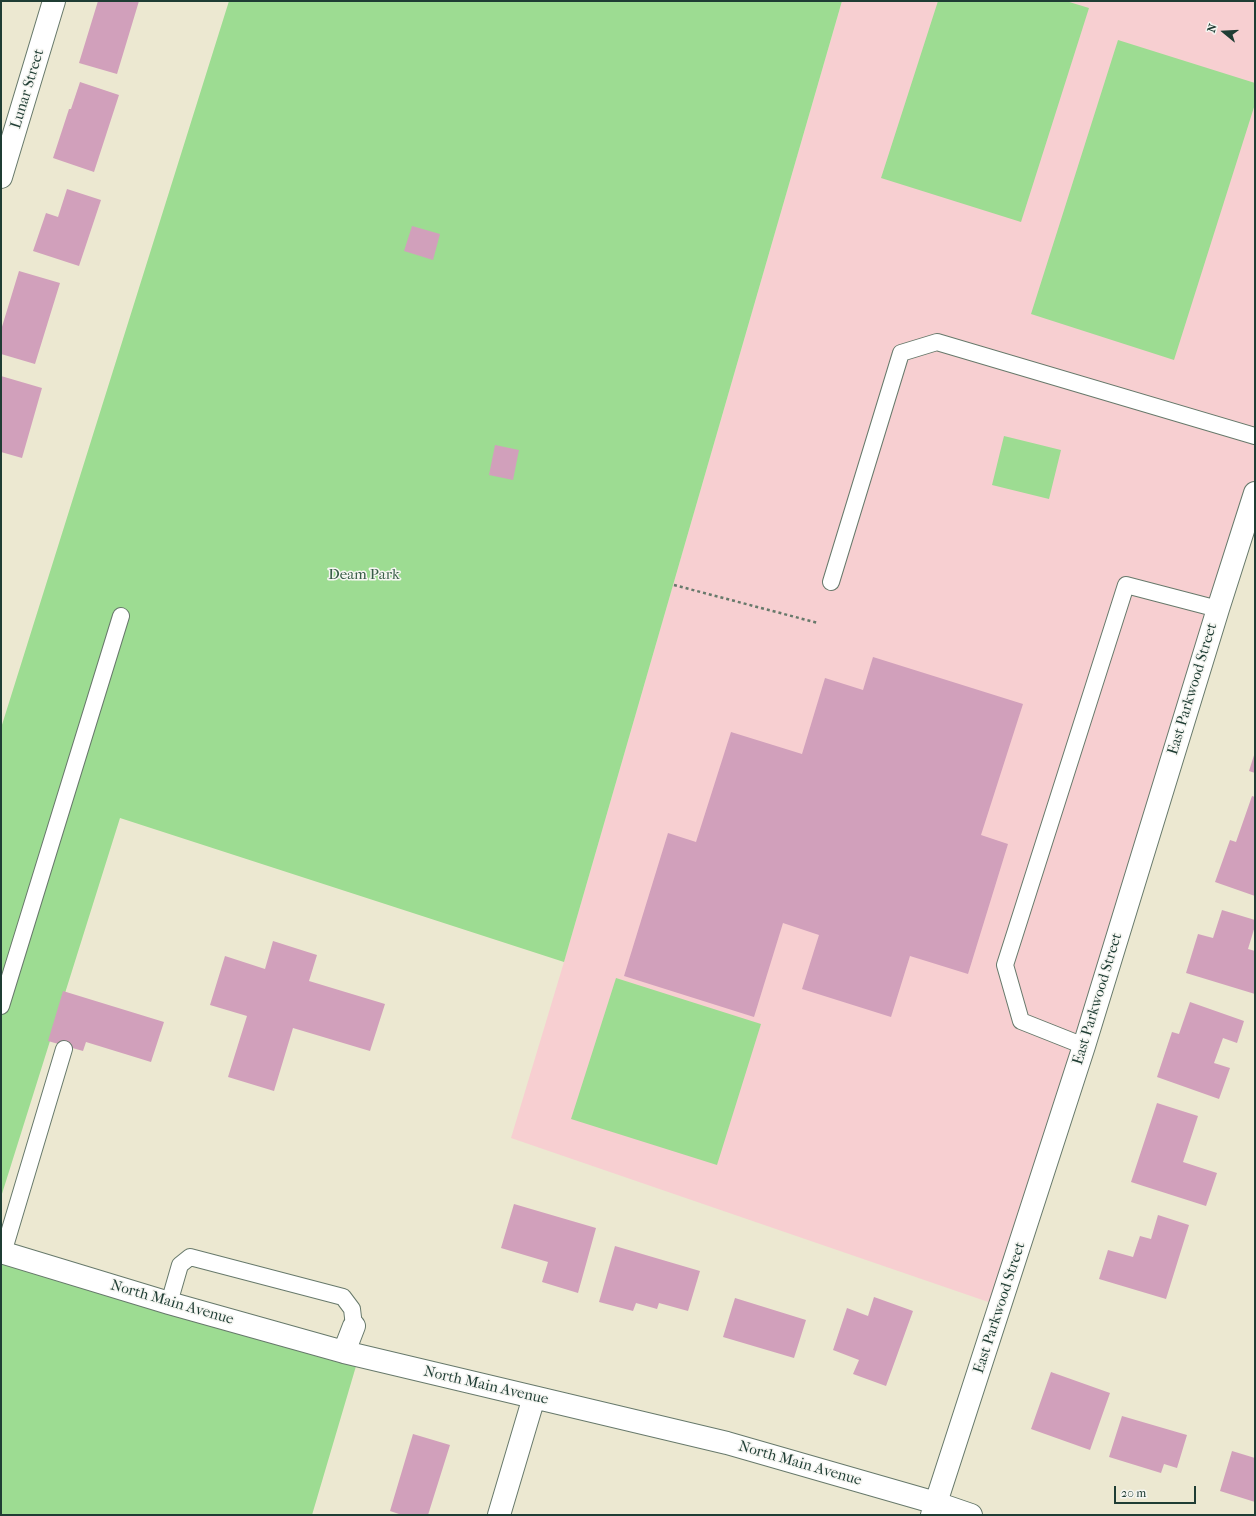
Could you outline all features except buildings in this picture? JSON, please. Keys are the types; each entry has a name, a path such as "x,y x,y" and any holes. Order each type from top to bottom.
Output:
{"street":[{"name":"Lunar Street","path":"1,177 54,1"},
{"name":"East Parkwood Street","path":"934,1509 1084,1046 1255,493"},
{"name":"North Main Avenue","path":"2,1252 169,1303 344,1352 727,1443 934,1509 971,1515"},
{"path":"344,1352 354,1326"},
{"path":"499,1515 534,1397"}],"lane":[{"path":"831,582 901,353 937,342 1255,436"},
{"path":"1084,1046 1021,1021 1005,965 1126,585 1218,609"},
{"path":"1,1006 121,616"},
{"path":"2,1252 64,1050"},
{"path":"169,1303 180,1265 190,1257 343,1297 352,1309 354,1326"}],"path":[{"path":"674,585 818,623"}],"shaded area":[{"path":"842,1 1255,1 1255,493 1000,1306 511,1138 564,962"}],"green space":[{"name":"Deam Park","path":"229,1 842,1 564,962 120,818 1,1197 1,728"},
{"path":"938,1 1066,1 1089,8 1021,222 881,178"},
{"path":"1118,40 1255,83 1255,104 1174,360 1031,314"},
{"path":"1004,436 1061,450 1049,499 992,485"},
{"path":"616,978 761,1024 717,1165 571,1119"},
{"path":"1,1252 359,1356 312,1515 1,1515"}]}
